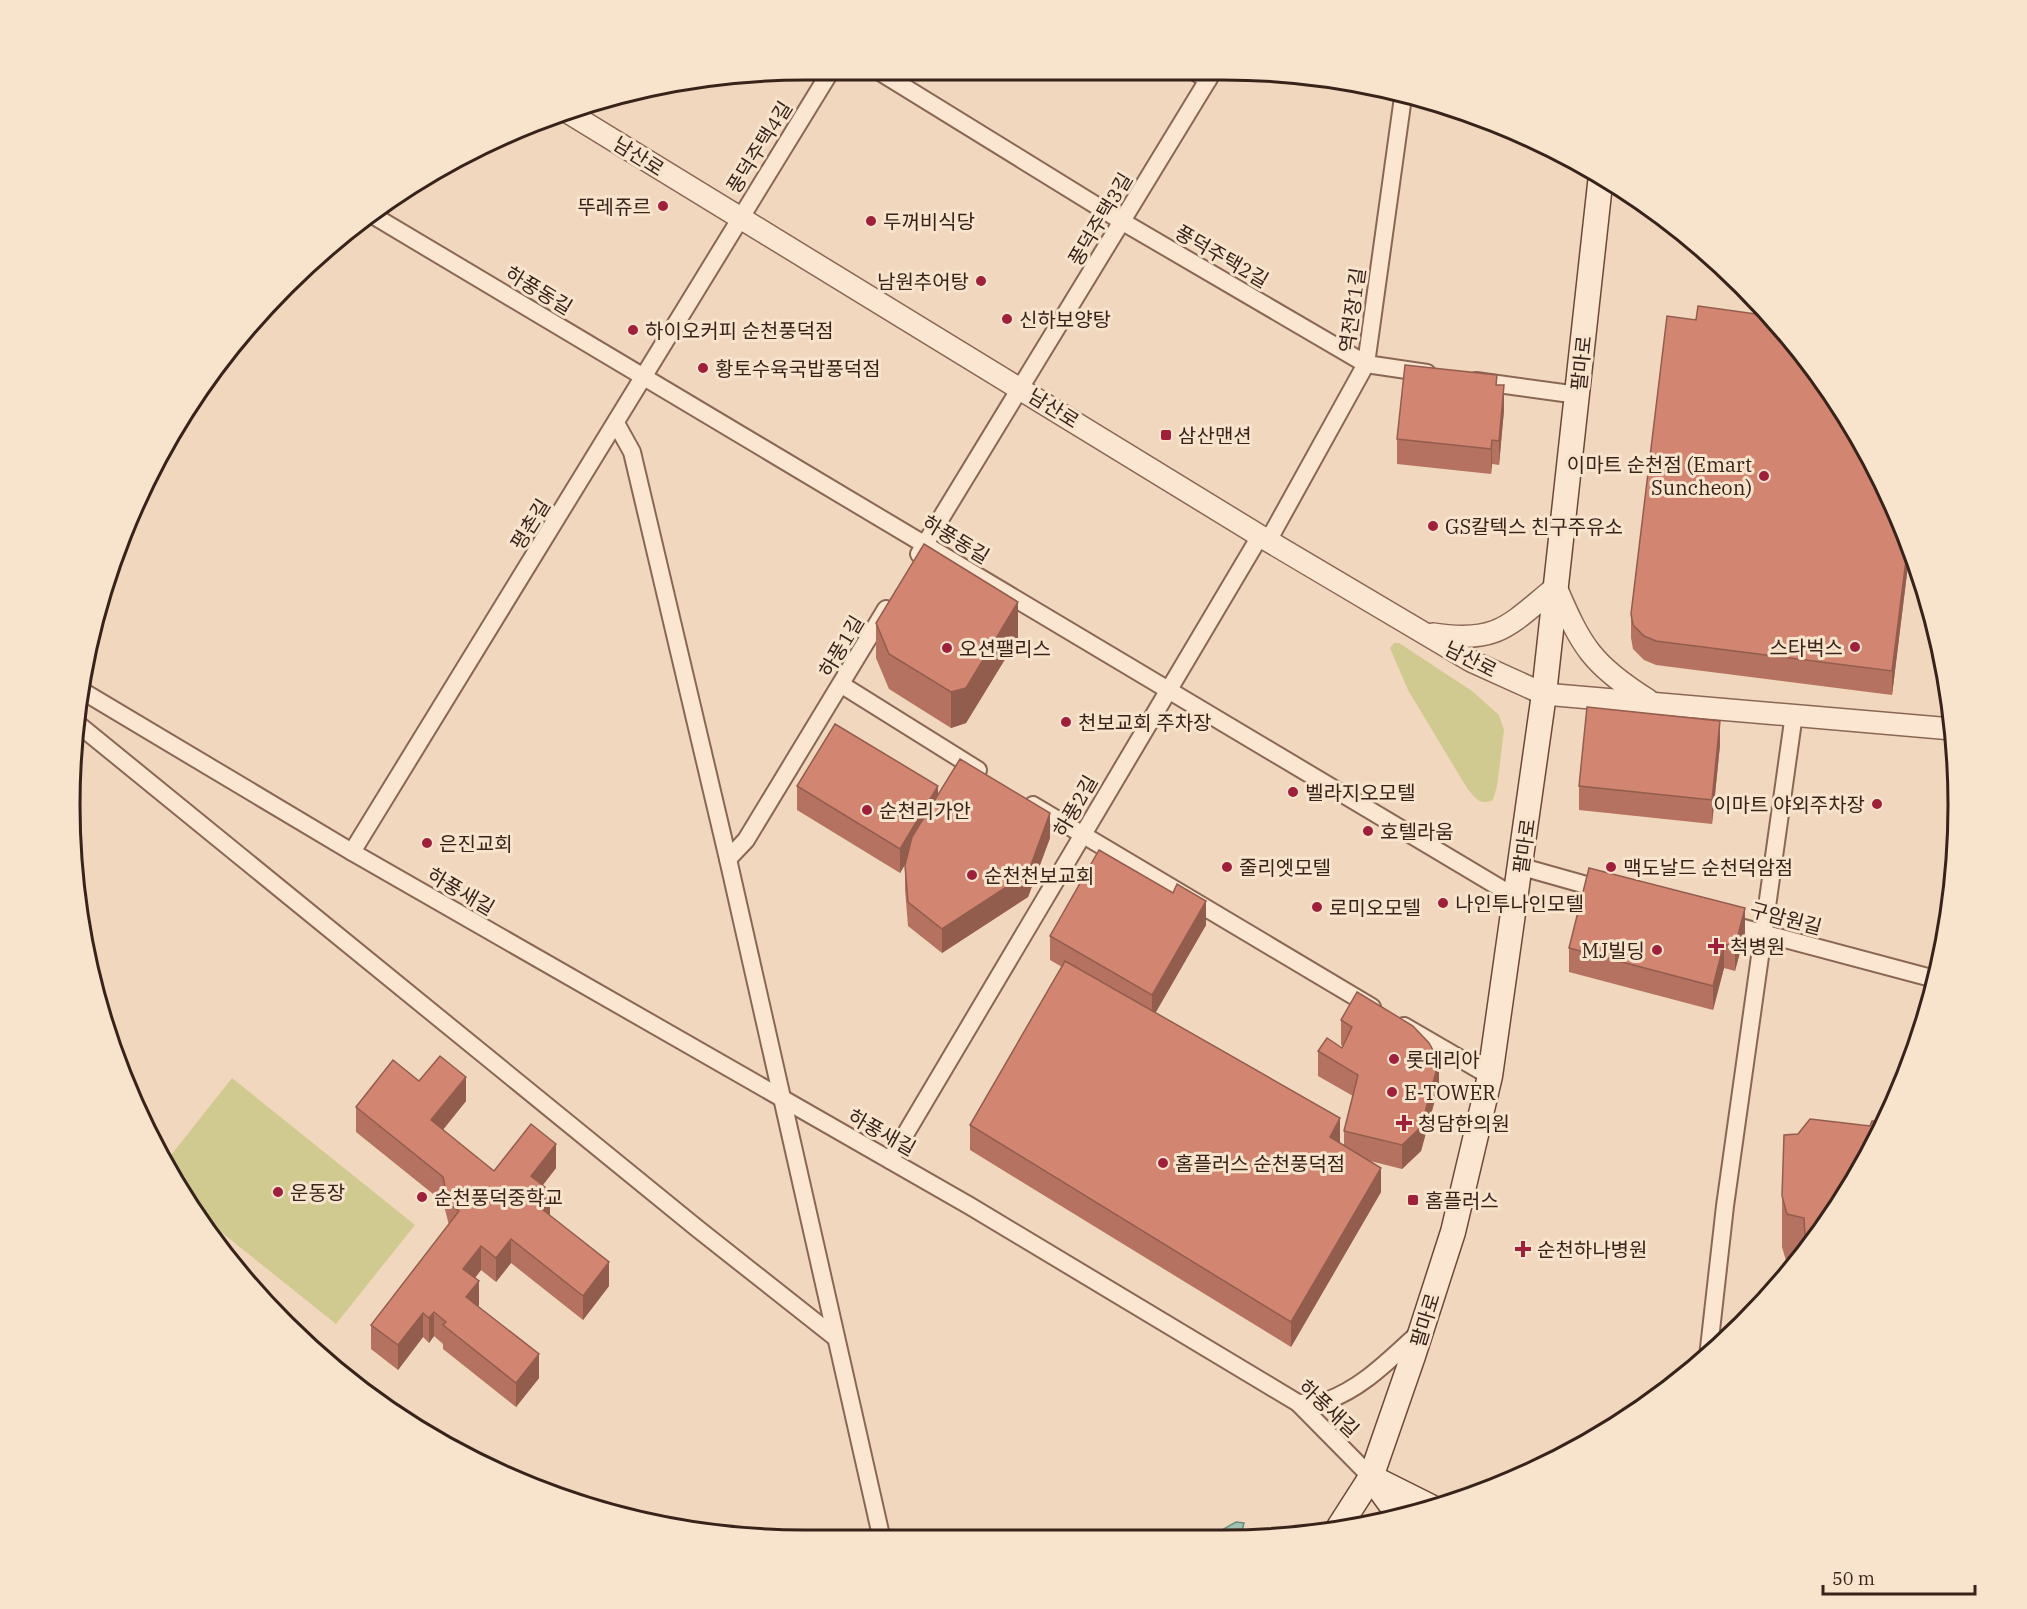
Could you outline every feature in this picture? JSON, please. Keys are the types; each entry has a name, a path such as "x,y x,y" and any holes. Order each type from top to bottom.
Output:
{"main road":[{"name":"팔마로","path":"1344,1519 1371,1478 1422,1330 1453,1232 1490,1076 1522,867 1544,694 1599,186"},
{"path":"1371,1478 1420,1502"},
{"path":"1371,1478 1394,1509"}],"street":[{"name":"풍덕주택4길","path":"740,217 825,80"},
{"name":"풍덕주택2길","path":"892,80 1123,222 1365,364 1578,395"},
{"name":"풍덕주택3길","path":"1022,388 1208,80"},
{"name":"역전장1길","path":"1264,538 1365,364 1402,102"},
{"name":"남산로","path":"575,117 1421,632 1471,661 1544,694"},
{"name":"평촌길","path":"352,852 616,425 740,217"},
{"name":"하풍동길","path":"378,218 1517,898"},
{"path":"913,564 1022,388"},
{"path":"616,425 632,452 728,859 880,1530"},
{"name":"하풍2길","path":"890,1160 1167,689 1264,538"},
{"path":"1421,632 1475,638 1496,632 1509,625 1556,586 1576,634 1588,653 1617,681 1651,702"},
{"name":"하풍1길","path":"728,859 746,840 842,685 895,594"},
{"path":"842,685 992,779"},
{"path":"1544,694 1943,728"},
{"name":"하풍새길","path":"88,695 352,852 783,1101 890,1160 1298,1403 1371,1478"},
{"path":"1710,1342 1725,1206 1794,714"},
{"path":"84,732 836,1338"},
{"path":"1022,798 1082,836 1490,1076"},
{"path":"1522,867 1625,896"},
{"name":"구암원길","path":"1705,917 1927,977"},
{"path":"1298,1403 1325,1402 1344,1392 1372,1374 1422,1330"}],"shaded area":[{"path":"1394,643 1399,643 1472,691 1499,715 1504,730 1493,800 1481,801 1475,798 1467,788 1408,690 1390,648"},
{"name":"운동장","path":"232,1078 415,1225 336,1324 217,1229 171,1156"},
{"path":"1236,1522 1244,1523 1242,1529 1222,1530"}],"building":[{"name":"이마트 순천점 (Emart Suncheon)","path":"1698,306 1756,314 1798,363 1850,442 1873,484 1906,562 1892,671 1656,641 1644,636 1633,625 1631,614 1667,316 1696,320"},
{"path":"1405,365 1497,375 1496,385 1504,385 1499,441 1492,440 1491,449 1397,439"},
{"name":"오션팰리스","path":"924,544 1018,602 966,688 951,692 889,654 876,623"},
{"path":"1587,707 1720,721 1712,800 1579,786"},
{"name":"순천리가안","path":"835,724 938,786 900,849 797,786"},
{"name":"순천천보교회","path":"960,759 1050,813 1028,873 942,929 908,902 905,865 912,837"},
{"path":"1099,850 1173,893 1177,884 1206,901 1152,995 1050,936"},
{"name":"MJ빌딩","path":"1589,868 1745,908 1735,947 1724,944 1713,986 1569,948"},
{"name":"홈플러스 순천풍덕점","path":"1065,961 1340,1118 1330,1137 1381,1168 1291,1322 970,1125"},
{"name":"E-TOWER","path":"1357,992 1413,1026 1429,1043 1439,1061 1421,1127 1402,1145 1344,1131 1358,1075 1318,1051 1327,1038 1342,1048 1352,1027 1341,1020"},
{"path":"440,1056 466,1077 431,1120 494,1171 531,1124 556,1144 531,1176 550,1191 538,1206 609,1262 583,1296 511,1239 496,1258 481,1246 463,1269 479,1281 466,1297 539,1354 516,1383 443,1325 446,1322 434,1312 429,1318 423,1313 398,1345 371,1325 459,1211 449,1204 443,1177 356,1107 393,1060 419,1081"},
{"path":"1810,1119 1870,1126 1872,1121 1875,1121 1850,1167 1805,1236 1804,1218 1787,1214 1782,1196 1784,1135 1798,1134"}],"place":[{"name":"뚜레쥬르","path":"663,206"},
{"name":"두꺼비식당","path":"871,221"},
{"name":"남원추어탕","path":"981,281"},
{"name":"신하보양탕","path":"1007,319"},
{"name":"하이오커피 순천풍덕점","path":"633,330"},
{"name":"황토수육국밥풍덕점","path":"703,368"},
{"name":"삼산맨션","path":"1166,435"},
{"name":"이마트 순천점 (Emart Suncheon)","path":"1764,476"},
{"name":"GS칼텍스 친구주유소","path":"1433,526"},
{"name":"스타벅스","path":"1855,647"},
{"name":"오션팰리스","path":"947,648"},
{"name":"천보교회 주차장","path":"1066,722"},
{"name":"벨라지오모텔","path":"1293,792"},
{"name":"이마트 야외주차장","path":"1877,804"},
{"name":"순천리가안","path":"867,810"},
{"name":"호텔라움","path":"1368,831"},
{"name":"은진교회","path":"427,843"},
{"name":"줄리엣모텔","path":"1227,867"},
{"name":"맥도날드 순천덕암점","path":"1611,867"},
{"name":"순천천보교회","path":"972,875"},
{"name":"나인투나인모텔","path":"1443,903"},
{"name":"로미오모텔","path":"1317,907"},
{"name":"척병원","path":"1716,946"},
{"name":"MJ빌딩","path":"1657,950"},
{"name":"롯데리아","path":"1394,1059"},
{"name":"E-TOWER","path":"1392,1092"},
{"name":"청담한의원","path":"1404,1123"},
{"name":"홈플러스 순천풍덕점","path":"1163,1163"},
{"name":"운동장","path":"278,1192"},
{"name":"순천풍덕중학교","path":"422,1197"},
{"name":"홈플러스","path":"1413,1200"},
{"name":"순천하나병원","path":"1523,1249"}]}
